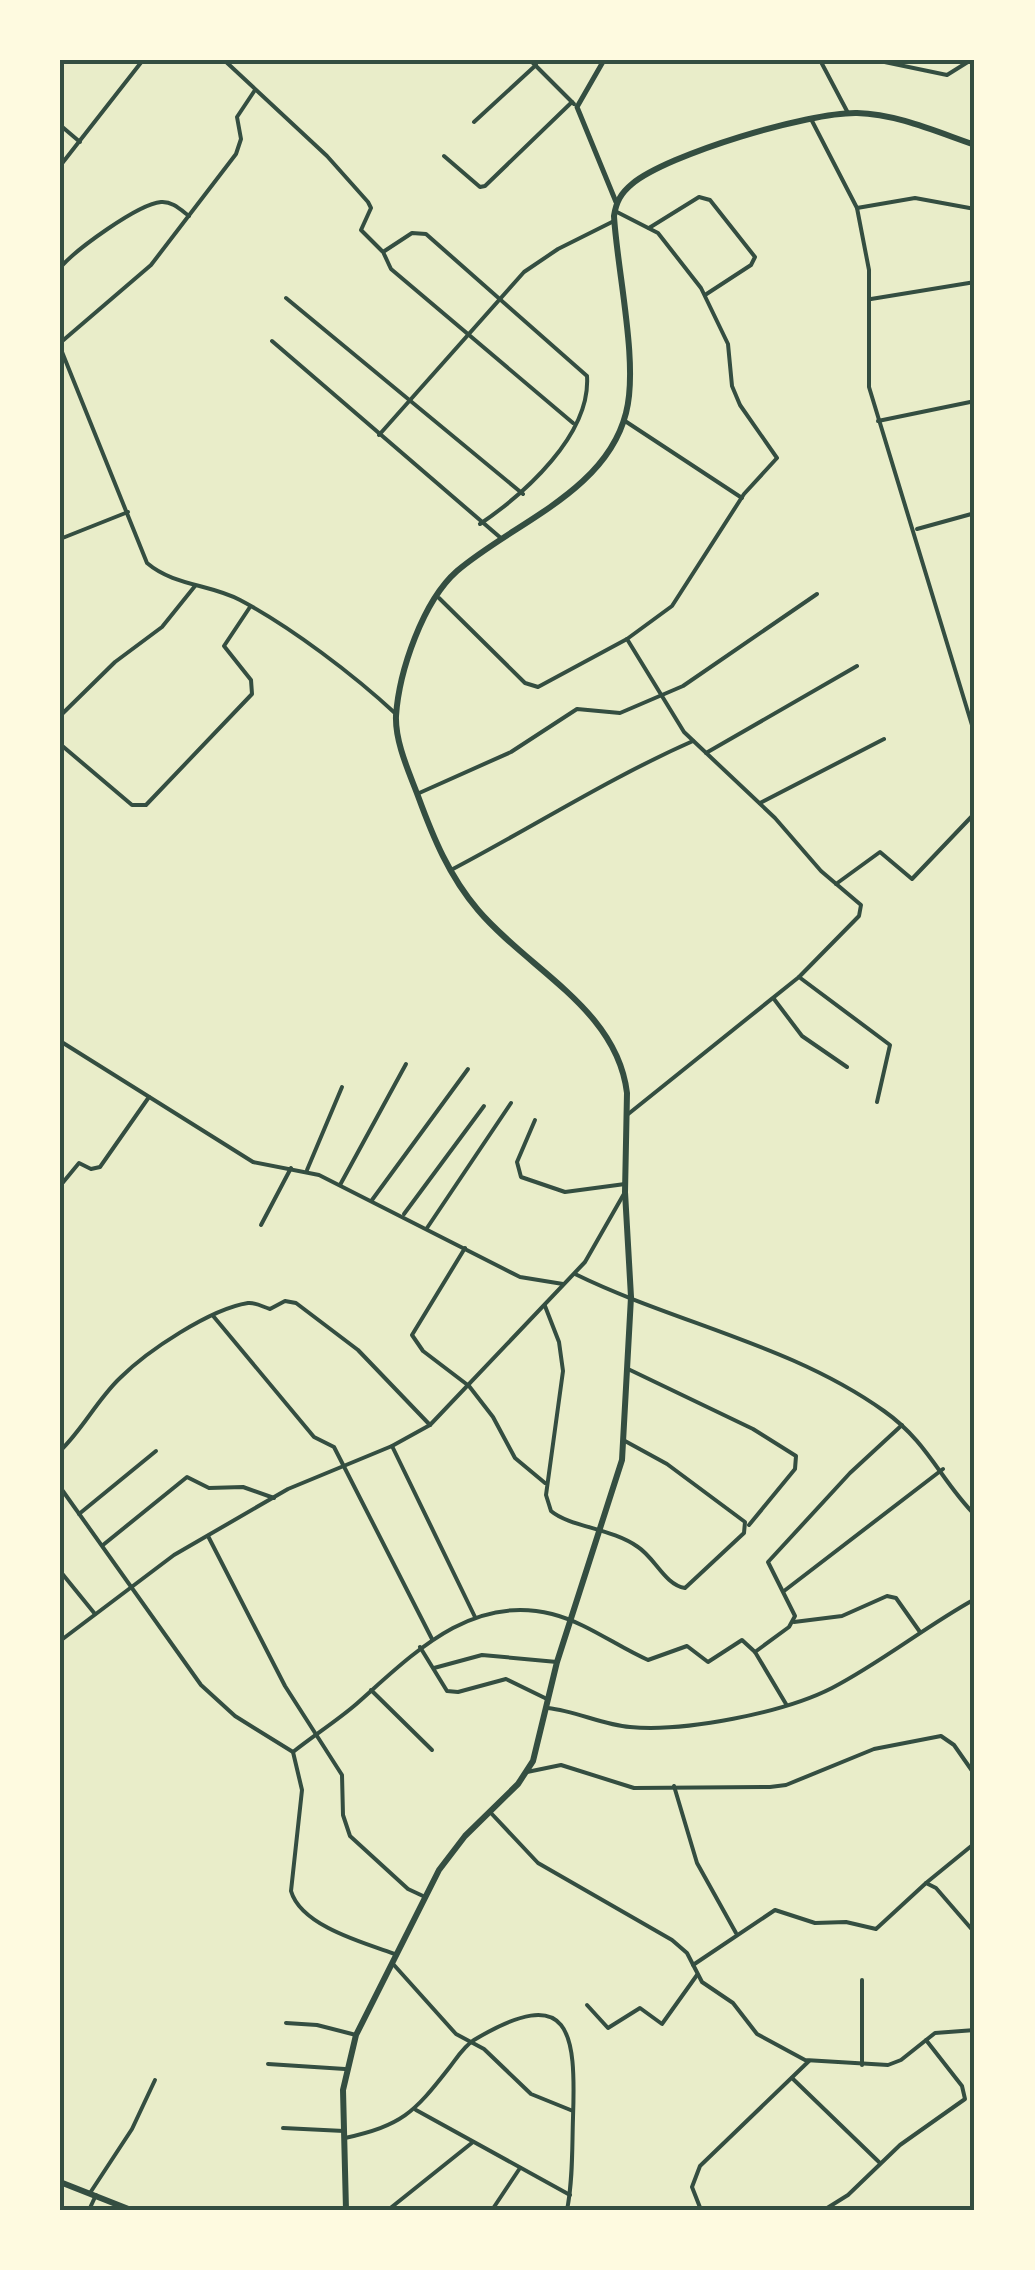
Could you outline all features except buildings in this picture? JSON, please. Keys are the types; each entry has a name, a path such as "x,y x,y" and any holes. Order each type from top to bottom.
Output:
{"highway":[{"path":"346,2210 345,2069 356,2035 424,1896 465,1836 526,1772 537,1748 557,1662 625,1441 630,1297 625,1077 606,1032 507,942 450,870 400,744 396,714 412,653 437,596 455,573 580,481 611,445 624,420 628,368 614,211 616,202 648,172 718,145 811,119 849,114 890,117 975,145"},
{"path":"60,2182 131,2210"}],"street":[{"path":"60,166 143,60"},
{"path":"224,60 368,202 372,208 361,230 383,252 391,269 573,423"},
{"path":"530,60 575,105 616,202"},
{"path":"444,156 480,187 486,186 575,105 604,60"},
{"path":"820,60 849,114"},
{"path":"875,60 947,74 972,60"},
{"path":"474,122 536,65"},
{"path":"255,90 237,117 241,140 236,154 189,216 134,284 60,345 147,563 250,606 346,671 396,714"},
{"path":"811,119 858,208 870,270 869,387 916,529 946,650 975,735"},
{"path":"60,125 80,142"},
{"path":"649,228 698,196 710,200 755,257 751,265 705,295"},
{"path":"858,208 915,198 975,209"},
{"path":"60,268 84,247 155,203 172,204 189,216"},
{"path":"437,596 531,688 627,639 681,596 742,498 777,458 740,406 732,386 728,344 705,295 668,244 649,228 614,211"},
{"path":"380,435 500,297 538,261 614,221"},
{"path":"383,252 412,234 426,234 587,376 586,395 544,472 523,494 480,524"},
{"path":"870,299 975,282"},
{"path":"286,298 408,403 523,494"},
{"path":"272,341 502,540"},
{"path":"878,422 975,401"},
{"path":"624,420 742,498"},
{"path":"60,539 128,512"},
{"path":"916,529 975,513"},
{"path":"60,716 114,662 162,626 195,586"},
{"path":"417,794 511,752 578,710 610,715 659,697 696,678 817,594"},
{"path":"60,744 132,805 146,805 252,694 251,680 224,646 250,606"},
{"path":"627,639 659,697 693,741 862,910 774,999 627,1115"},
{"path":"706,753 857,666"},
{"path":"760,804 884,739"},
{"path":"450,870 555,816 609,779 693,741"},
{"path":"836,884 880,852 912,880 975,813"},
{"path":"799,976 890,1046 877,1102"},
{"path":"774,999 802,1036 847,1067"},
{"path":"60,1041 253,1162 306,1170 520,1277 566,1284"},
{"path":"340,1185 406,1064"},
{"path":"372,1200 468,1069"},
{"path":"306,1170 342,1087"},
{"path":"60,1186 79,1163 91,1169 100,1167 149,1097"},
{"path":"427,1228 511,1103"},
{"path":"402,1216 484,1106"},
{"path":"535,1120 517,1162 521,1177 565,1192 625,1188"},
{"path":"261,1225 291,1168"},
{"path":"60,1641 128,1588 208,1536 274,1498 430,1425 575,1274 625,1188"},
{"path":"465,1248 412,1335 423,1351 468,1386 494,1418 515,1458 547,1484"},
{"path":"575,1274 694,1319 860,1396 902,1425 943,1469 975,1515"},
{"path":"60,1451 84,1427 112,1387 139,1362 190,1326 246,1303 270,1309 285,1301 296,1303 358,1350 430,1425"},
{"path":"545,1306 559,1342 563,1371 547,1484 548,1503 558,1518 601,1527 644,1551 679,1589 692,1584 748,1527 795,1469 796,1456 728,1416 628,1370"},
{"path":"214,1317 314,1438 331,1445 432,1639"},
{"path":"794,1622 794,1608 769,1567 772,1556 902,1425"},
{"path":"625,1441 684,1475 740,1515 748,1527"},
{"path":"392,1446 475,1618"},
{"path":"79,1514 156,1450"},
{"path":"783,1591 943,1469"},
{"path":"102,1546 187,1477 209,1488 243,1488 274,1498"},
{"path":"60,1487 128,1588 218,1702 294,1752 302,1790 293,1898 330,1927 393,1958 447,2026 484,2049 531,2094 573,2111"},
{"path":"208,1536 246,1618 344,1780 342,1815 350,1836 408,1890 424,1896"},
{"path":"60,1571 95,1614"},
{"path":"754,1652 794,1622 842,1616 887,1596 896,1598 920,1632"},
{"path":"420,1647 452,1693 506,1680 546,1703 633,1728 704,1722 787,1705 837,1686 975,1599"},
{"path":"294,1752 432,1639 475,1618 530,1612 572,1619 648,1660 687,1646 708,1662 742,1640 754,1652 787,1705"},
{"path":"432,1668 482,1654 557,1662"},
{"path":"371,1690 432,1750"},
{"path":"526,1772 561,1765 626,1786 786,1785 874,1748 941,1736 954,1745 975,1775"},
{"path":"674,1786 697,1863 737,1934"},
{"path":"490,1812 538,1863 672,1940 696,1974 733,2003 762,2038 809,2061 894,2064 944,2029 975,2030"},
{"path":"692,1965 775,1910 815,1923 846,1922 876,1929 975,1843"},
{"path":"926,1884 936,1888 975,1933"},
{"path":"587,2004 608,2028 640,2008 662,2024 696,1974"},
{"path":"862,1980 862,2064"},
{"path":"283,2128 344,2135 386,2129 416,2110 470,2042 530,2014 552,2018 573,2043 567,2210"},
{"path":"286,2023 316,2025 356,2035"},
{"path":"824,2210 965,2099 962,2086 926,2040"},
{"path":"701,2210 692,2187 700,2166 809,2061"},
{"path":"268,2064 345,2069"},
{"path":"792,2078 880,2163"},
{"path":"89,2210 93,2194 132,2129 155,2080"},
{"path":"416,2110 570,2195"},
{"path":"388,2210 473,2142"},
{"path":"492,2210 520,2168"}]}
